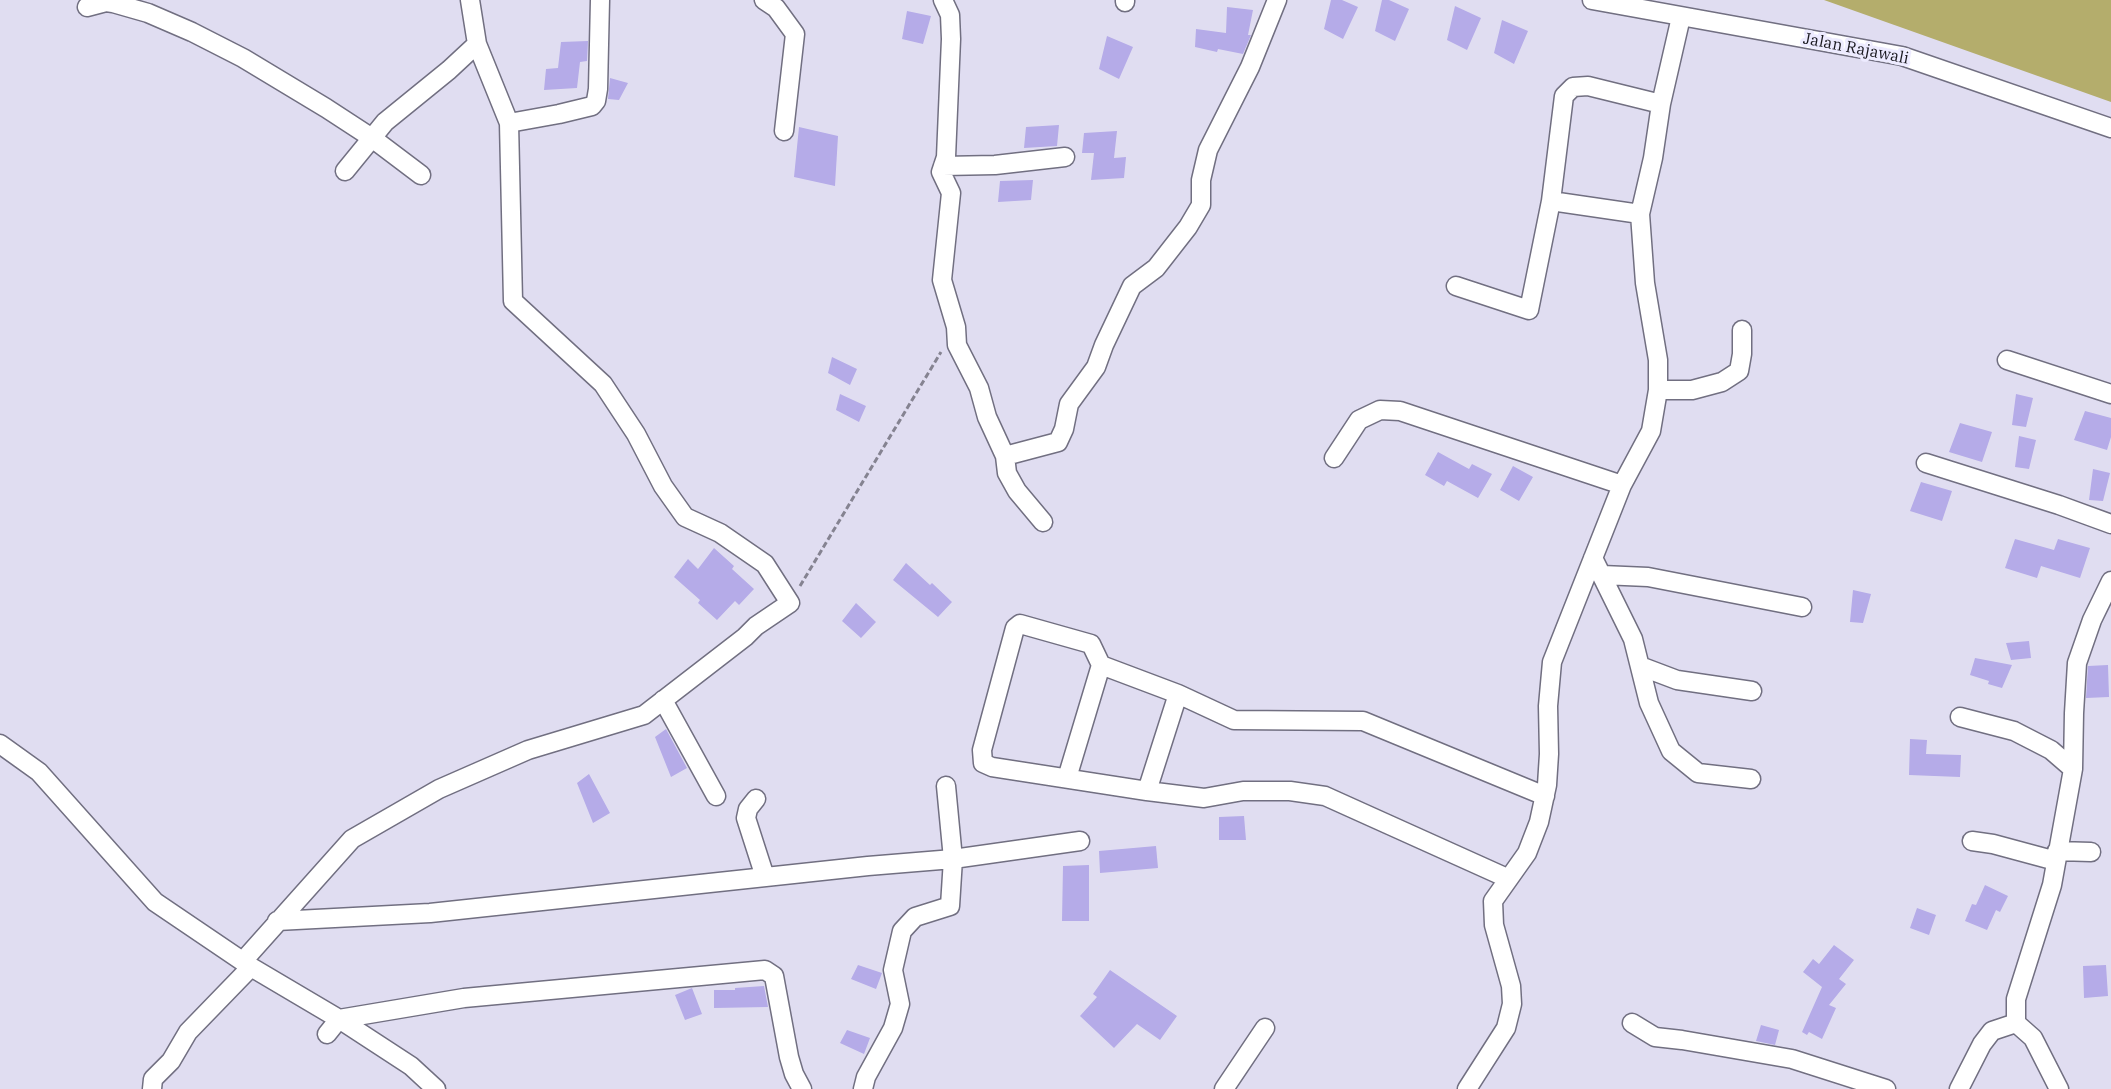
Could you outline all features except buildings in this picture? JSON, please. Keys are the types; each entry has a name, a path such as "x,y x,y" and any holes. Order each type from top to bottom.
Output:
{"street":[{"path":"152,1089 153,1079 171,1061 188,1032 247,964 277,921 352,839 429,795 528,750 644,715 756,626 790,603 765,564 720,533 685,517 663,486 636,434 603,384 513,301 509,123 477,44 470,0"},
{"path":"509,123 592,106 596,101 600,0"},
{"path":"765,0 776,8 795,34 784,131"},
{"path":"943,0 951,15 951,39 946,157 941,172 951,193 942,280 956,327 957,345 979,388 987,417 1005,456 1007,473 1017,491 1043,522"},
{"path":"1005,456 1058,442 1064,429 1069,404 1096,368 1104,345 1132,285 1156,268 1201,205 1201,180 1208,150 1251,67 1276,0"},
{"name":"Jalan Rajawali","path":"1592,0 1902,56 2111,128"},
{"path":"87,7 106,2 122,5 148,13 192,32 286,83 372,138 421,175"},
{"path":"1467,1089 1506,1028 1512,1004 1511,986 1494,925 1492,901 1527,853 1539,822 1545,796 1549,754 1548,706 1552,662 1622,485 1650,430 1658,390 1658,360 1645,283 1640,214 1681,17"},
{"path":"345,171 385,122 477,44"},
{"path":"1456,286 1529,310 1551,201 1564,96 1573,87 1588,86 1661,105"},
{"path":"943,166 995,165 1065,157"},
{"path":"1551,201 1640,214"},
{"path":"1658,390 1692,390 1722,382 1731,377 1739,371 1742,330"},
{"path":"2007,360 2111,394"},
{"path":"1334,458 1359,420 1380,410 1400,411 1622,485"},
{"path":"1926,463 2111,524"},
{"path":"1593,558 1633,639 1649,703 1671,752 1698,773 1751,779"},
{"path":"1602,575 1648,578 1802,607"},
{"path":"2059,1089 2033,1038 2016,1023 2016,999 2052,885 2073,769 2077,663 2092,620 2111,581"},
{"path":"1066,778 1101,665 1091,644 1020,624 1015,628 982,750 983,763 992,767 1147,791 1204,798 1243,791 1290,791 1325,796 1507,878"},
{"path":"1101,665 1178,694 1234,720 1363,721 1545,796"},
{"path":"1640,666 1677,680 1752,691"},
{"path":"1147,791 1178,694"},
{"path":"663,700 716,796"},
{"path":"1960,717 2014,731 2051,750 2073,769"},
{"path":"0,744 39,772 155,902 247,964 339,1018 411,1066 436,1089"},
{"path":"863,1089 866,1077 893,1028 900,1004 893,970 902,931 915,916 950,906 952,859 946,786"},
{"path":"756,799 748,809 746,818 765,877"},
{"path":"1972,840 2057,856 2091,852"},
{"path":"277,921 430,913 952,859 1080,842"},
{"path":"327,1035 339,1018 465,998 765,970 774,976 789,1057 802,1089"},
{"path":"1632,1023 1655,1037 1792,1059 1886,1089"},
{"path":"1959,1089 1982,1044 1992,1031 2016,1023"},
{"path":"1224,1089 1265,1029"}],"path":[{"path":"790,603 956,327"}],"shaded area":[{"path":"1824,0 2111,0 2111,102"}]}
